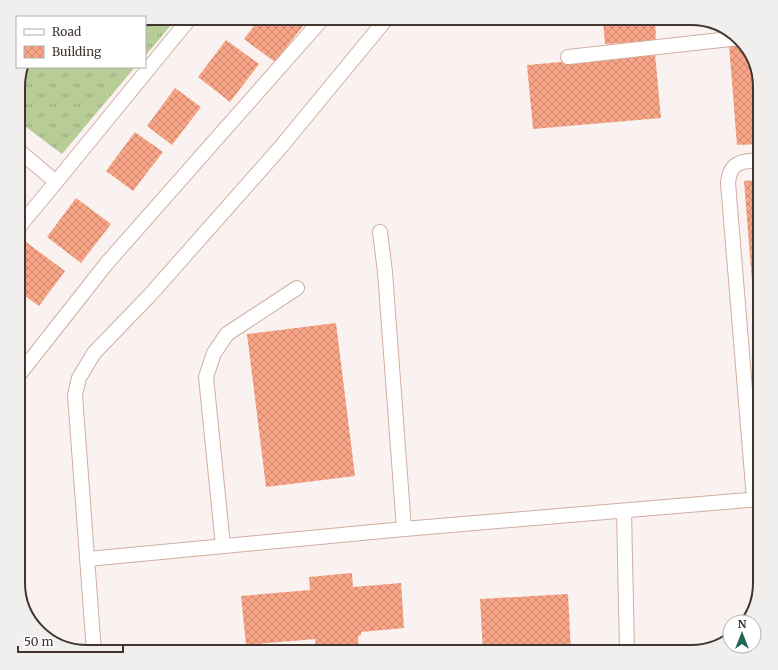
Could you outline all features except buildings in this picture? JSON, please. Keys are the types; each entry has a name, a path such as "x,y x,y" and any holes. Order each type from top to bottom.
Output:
{"lane":[{"path":"25,220 184,25"},
{"path":"25,367 107,263 317,25"},
{"path":"94,645 75,395 79,378 94,353 150,295 259,171 381,25"},
{"path":"568,57 730,39"},
{"path":"25,156 56,182"},
{"path":"753,160 736,164 729,173 728,183 753,455"},
{"path":"380,232 385,272 404,529"},
{"path":"223,546 206,377 214,353 227,334 297,288"},
{"path":"88,559 404,529 753,499"},
{"path":"624,511 627,645"}],"green space":[{"path":"146,25 171,25 146,55"},
{"path":"28,68 134,68 62,154 25,126 25,83"}]}
